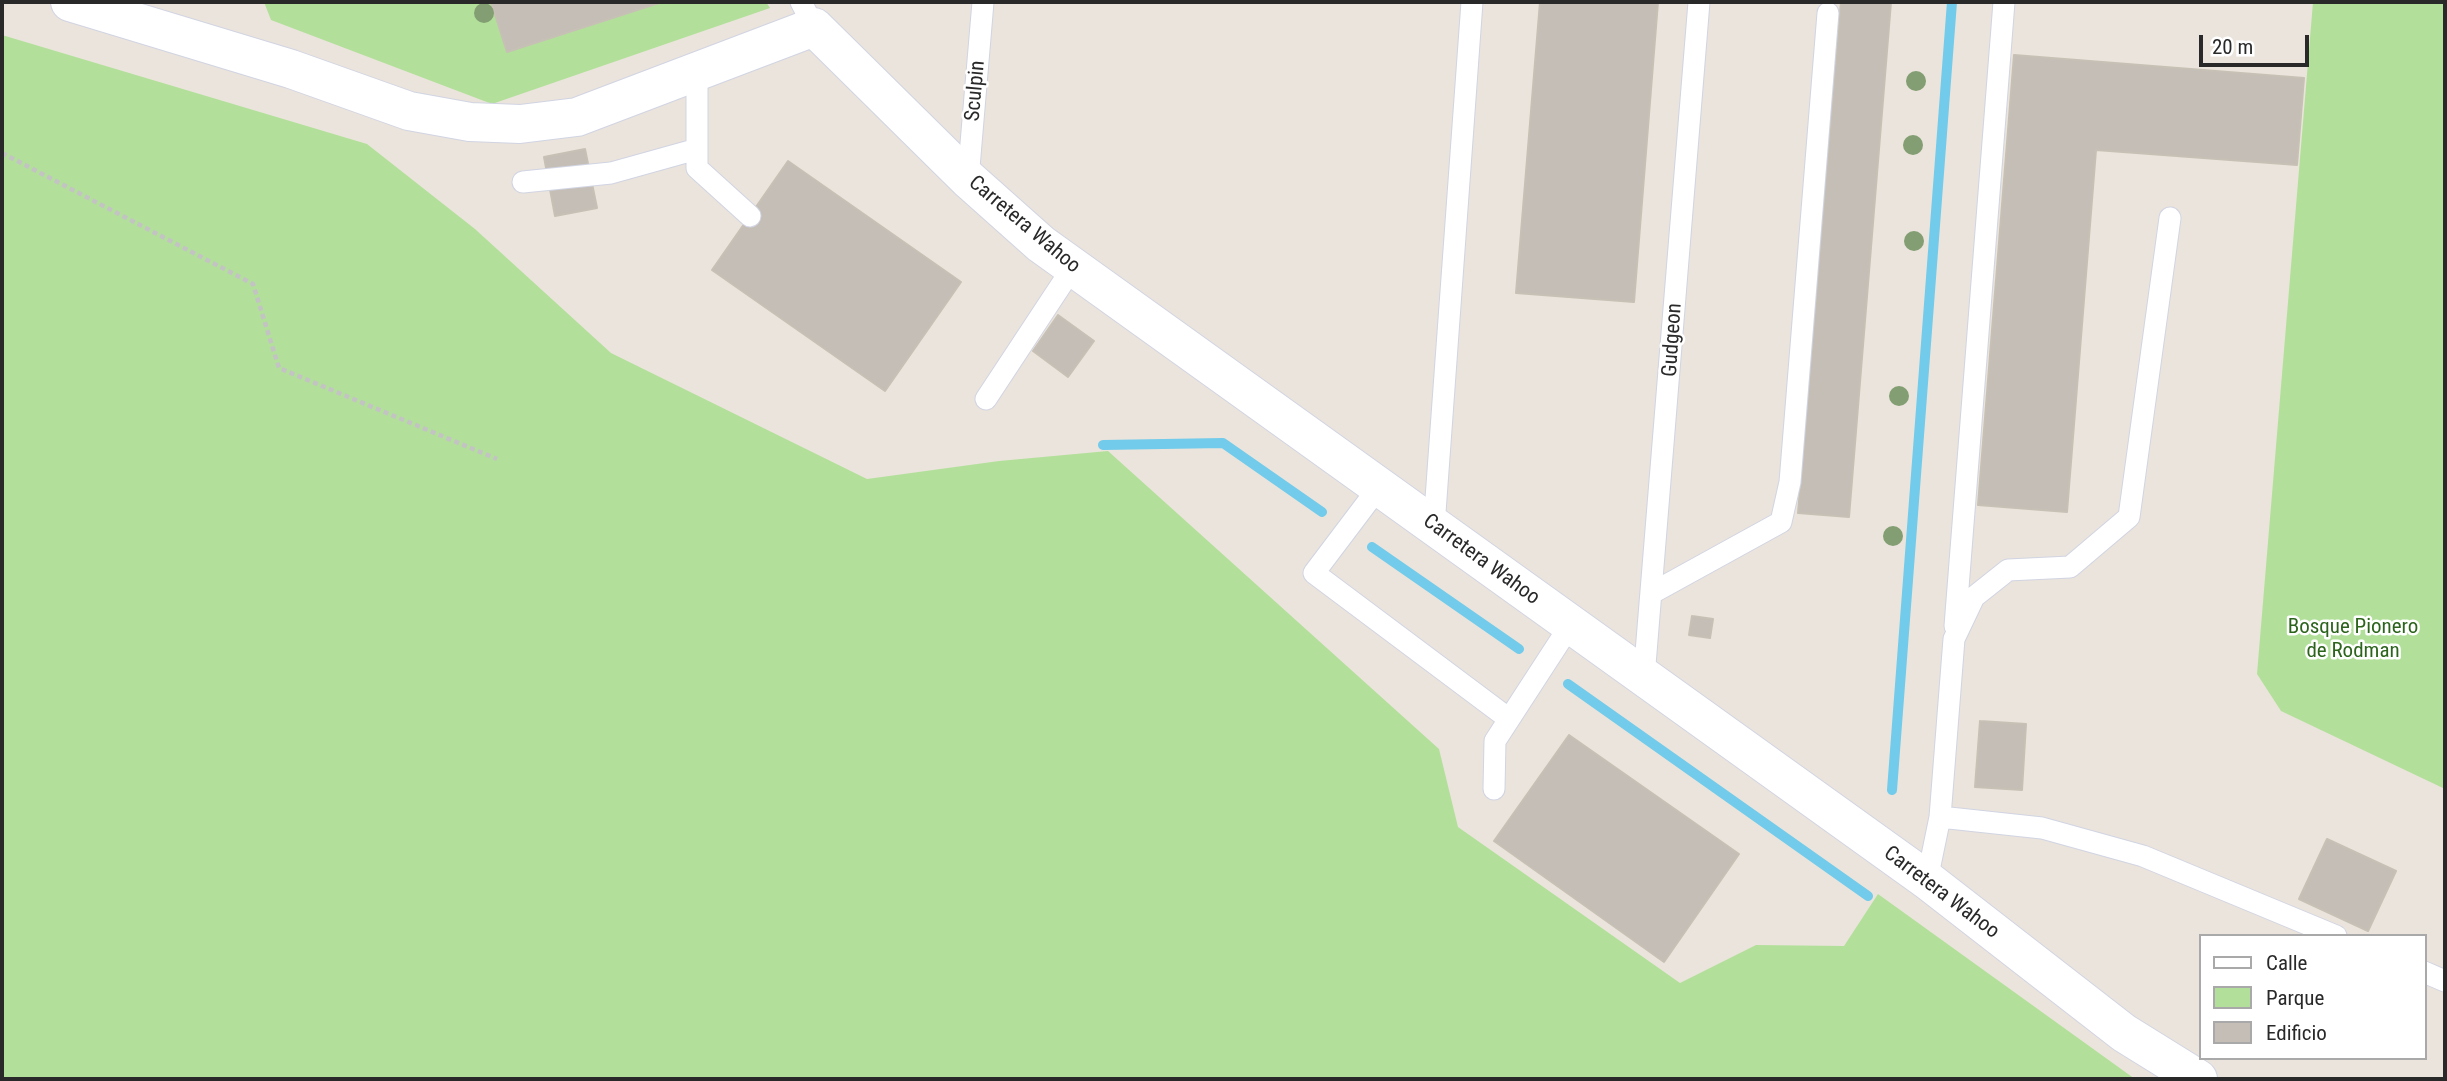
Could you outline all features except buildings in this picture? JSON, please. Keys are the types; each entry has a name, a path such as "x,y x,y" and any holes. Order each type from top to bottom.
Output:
{"street":[{"path":"76,2 291,69 410,111 470,122 520,124 577,117 697,72 807,15"},
{"name":"Carretera Wahoo","path":"807,15 968,179 1041,244 1927,880 2124,1033 2198,1079"}],"lane":[{"name":"Sculpin","path":"968,179 984,2"},
{"path":"1434,526 1472,2"},
{"name":"Gudgeon","path":"1644,677 1699,2"},
{"path":"1927,880 1940,817 2004,2"},
{"path":"1652,593 1782,522 1790,482 1828,13"},
{"path":"697,72 697,168 750,216"},
{"path":"523,182 611,173 697,149"},
{"path":"1954,639 1974,597 2008,569 2070,567 2129,517 2170,218"},
{"path":"986,399 1073,267"},
{"path":"1379,487 1314,573 1509,719"},
{"path":"1494,789 1495,741 1570,624"},
{"path":"1940,817 2042,828 2143,856 2331,934"},
{"path":"2426,973 2445,981"}],"path":[{"path":"2,153 253,284 279,368 497,459"}],"green space":[{"path":"264,2 491,2 508,52 662,2 766,2 770,8 492,104 271,20"},
{"name":"Bosque Pionero de Rodman","path":"2313,2 2445,2 2445,789 2281,711 2257,674"},
{"path":"2,35 367,144 475,229 611,353 867,479 999,461 1108,451 1439,749 1458,827 1680,983 1756,945 1844,946 1878,894 2135,1079 2,1079"}],"waterway":[{"path":"1892,790 1952,2"},
{"path":"1103,445 1223,443 1322,512"},
{"path":"1372,547 1519,649"},
{"path":"1568,684 1868,896"}]}
